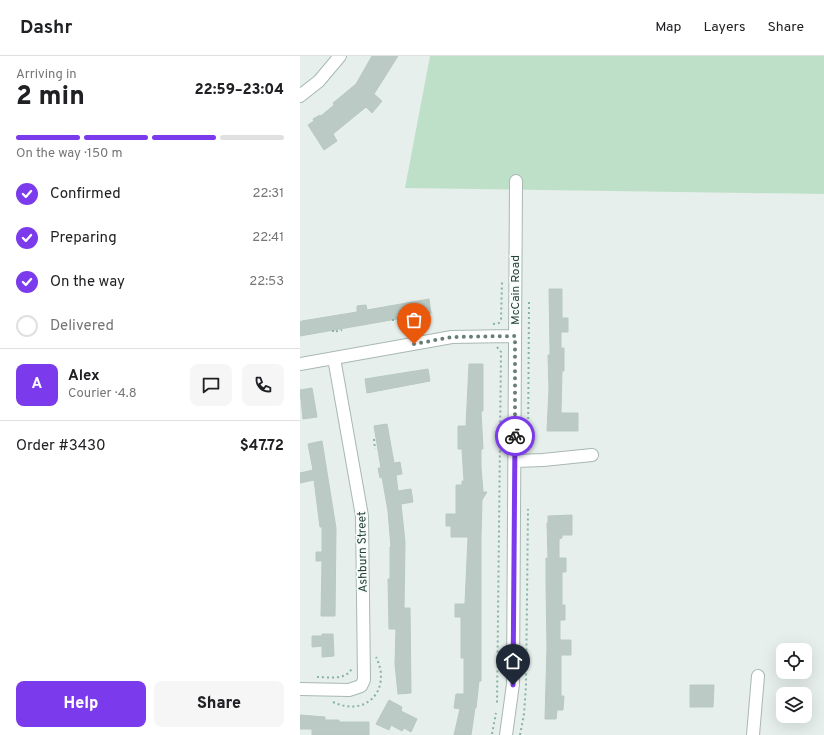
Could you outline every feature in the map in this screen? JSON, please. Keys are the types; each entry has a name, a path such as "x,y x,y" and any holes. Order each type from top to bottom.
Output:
{"street":[{"path":"300,96 318,81 340,56"},
{"name":"McCain Road","path":"506,735 513,684 516,181"},
{"path":"300,364 452,337 515,336"},
{"name":"Ashburn Street","path":"300,689 349,690 361,686 364,680 362,516 334,358"},
{"path":"515,461 535,461 592,455"},
{"path":"753,735 758,676"}],"path":[{"path":"488,324 499,323 501,319 502,281"},
{"path":"529,302 528,444 534,449 538,450"},
{"path":"392,320 401,320"},
{"path":"333,330 333,332 342,330"},
{"path":"492,734 499,688 501,382 501,352 497,347 493,346"},
{"path":"374,440 375,449"},
{"path":"520,735 524,714 526,686 528,509"},
{"path":"329,700 351,707 364,704 371,700 382,680 381,668 375,654"},
{"path":"311,677 344,677 349,673 352,664"}],"green space":[{"path":"430,56 824,56 824,194 405,188"}],"building":[{"path":"372,56 398,56 374,94 382,101 372,113 366,107 333,134 337,141 324,150 308,125 314,121 313,119 320,115 321,116 334,105 333,103 356,84"},
{"path":"549,289 562,289 562,318 568,318 568,332 561,332 561,348 564,348 564,371 562,371 561,413 578,413 578,431 547,431 549,389 548,355 550,355"},
{"path":"429,299 431,313 300,336 300,322 302,321 357,312 357,306 366,305 367,310"},
{"path":"469,364 483,364 483,411 481,411 483,449 481,449 481,467 483,492 487,492 482,500 481,681 479,681 471,735 454,735 460,709 454,708 456,694 464,694 464,658 461,658 461,617 455,617 455,604 465,604 468,537 451,537 451,526 446,526 446,514 456,514 456,485 462,485 462,481 464,481 462,449 458,449 458,426 466,426"},
{"path":"428,369 430,381 367,393 365,379"},
{"path":"312,388 317,417 303,419 300,390"},
{"path":"387,424 394,463 400,462 402,474 396,475 398,491 411,489 413,502 401,504 405,542 404,608 410,608 411,693 398,694 395,664 396,629 389,629 388,579 390,579 391,547 388,511 382,477 380,478 378,468 381,468 374,426"},
{"path":"322,441 336,528 335,616 321,616 322,561 316,561 316,552 322,552 322,527 320,527 314,480 300,483 300,473 313,470 308,444"},
{"path":"572,515 572,535 562,535 562,538 559,539 559,558 566,558 566,572 562,572 562,605 565,605 565,620 560,620 560,640 571,640 571,655 561,655 561,696 564,696 563,710 557,710 556,719 545,719 547,648 546,558 548,558 547,523 548,516"},
{"path":"322,634 333,634 334,656 322,657 322,646 312,647 312,636 322,636"},
{"path":"690,685 714,685 713,707 690,707"},
{"path":"389,700 402,707 401,711 417,719 411,732 404,728 402,731 391,725 389,730 376,724"},
{"path":"300,715 325,717 325,720 339,720 339,722 369,722 369,735 312,735 312,729 300,729"}],"way so far":[{"path":"414,344 464,336 515,336 515,436"}],"route":[{"path":"513,685 515,436"}]}
